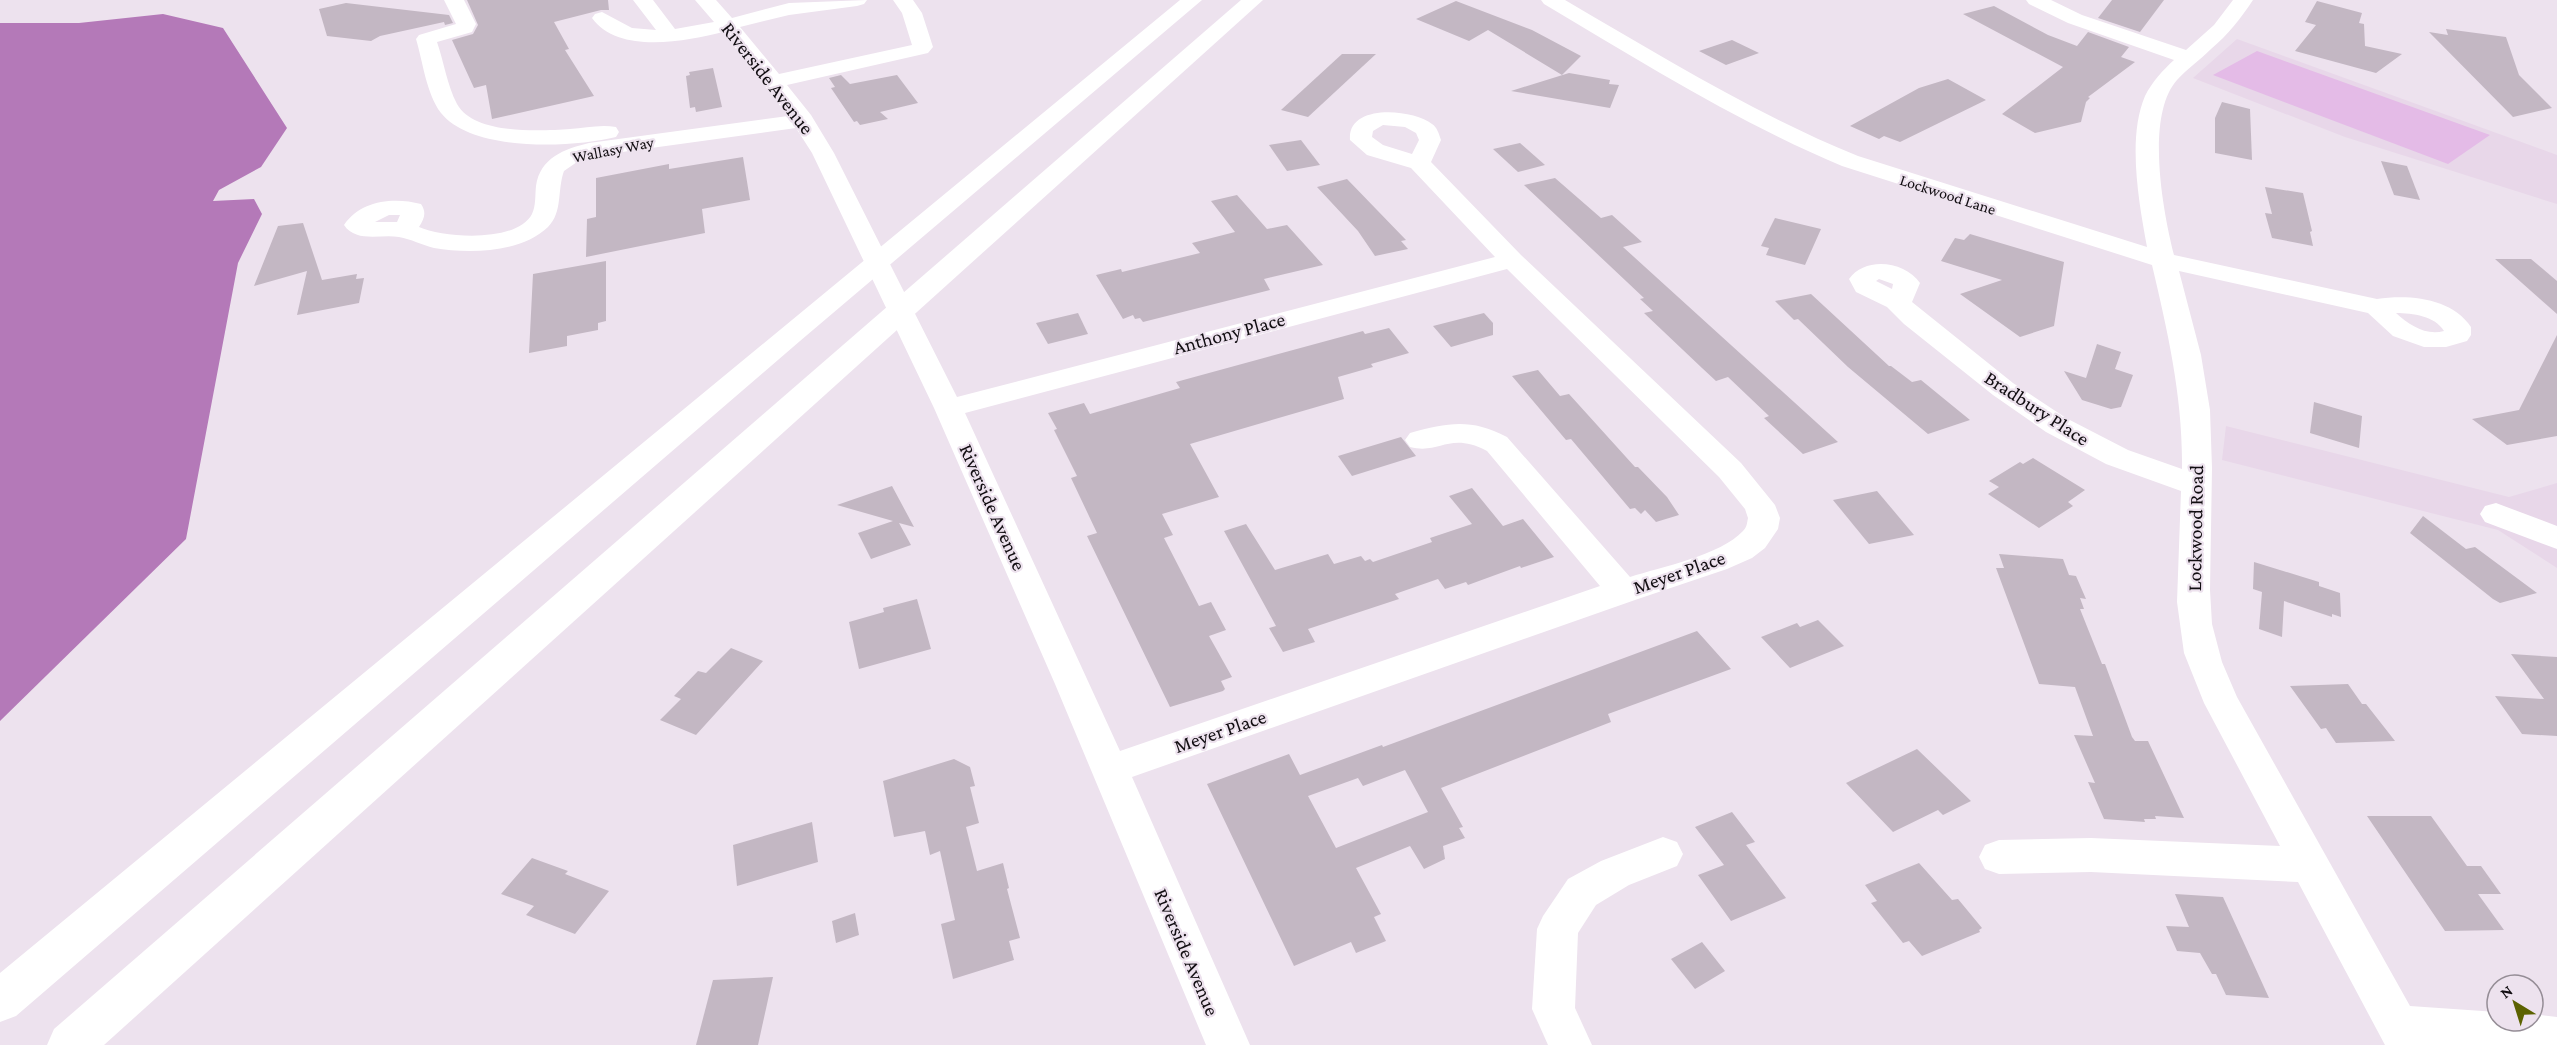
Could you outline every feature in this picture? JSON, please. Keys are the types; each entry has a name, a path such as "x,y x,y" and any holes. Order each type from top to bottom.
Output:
{"highway":[{"path":"0,1001 790,335 1192,0"},
{"path":"70,1045 1198,46 1253,0"}],"street":[{"path":"454,0 466,24 465,28 426,39 450,111 463,122 484,132 505,136 599,133 725,116 798,112"},
{"path":"643,0 670,35"},
{"name":"Riverside Avenue","path":"705,0 775,81 824,153 948,408 1228,1045"},
{"path":"602,18 625,34 670,35 694,33 789,9 817,8 857,0"},
{"path":"775,81 914,52 922,47 909,33 912,13 903,0"},
{"name":"Lockwood Lane","path":"1551,0 1746,112 1819,149 1893,176 2163,260 2377,307"},
{"path":"2036,0 2074,19 2189,58"},
{"name":"Lockwood Road","path":"2243,0 2222,28 2166,79 2153,105 2149,150 2149,198 2153,222 2176,304 2193,389 2197,434 2195,620 2205,667 2222,704 2308,866 2402,1035"},
{"path":"760,64 784,58"},
{"name":"Wallasy Way","path":"405,230 417,238 485,243 501,241 526,232 546,213 548,179 552,166 563,159 589,150 798,112"},
{"name":"Meyer Place","path":"1109,770 1623,591 1716,561 1741,550 1754,540 1762,529 1764,519 1759,505 1730,470 1512,260 1419,163"},
{"name":"Anthony Place","path":"948,408 1512,260"},
{"name":"Bradbury Place","path":"1896,301 1913,318 2003,389 2056,425 2117,457 2196,485"},
{"path":"1420,440 1457,430 1478,433 1497,444 1623,591"},
{"path":"2496,514 2557,538"},
{"path":"1570,1045 1553,1010 1558,929 1582,892 1615,873 1663,854"},
{"path":"1999,857 2091,855 2308,866"},
{"path":"2402,1035 2511,1032 2557,1038"}],"shaded area":[{"path":"163,14 223,28 287,128 261,167 219,190 213,201 254,199 262,214 238,263 186,539 0,721 0,23 79,23"},
{"path":"2237,39 2557,155 2557,204 2345,137 2193,78"},
{"path":"2257,51 2490,135 2448,164 2213,75"},
{"path":"2226,426 2509,497 2557,483 2557,568 2498,530 2222,460"}],"building":[{"path":"467,0 608,0 609,10 554,22 569,49 565,50 594,96 492,119 486,85 474,88 452,40 473,34 478,25"},
{"path":"2112,0 2164,0 2140,32 2098,18"},
{"path":"1456,1 1532,30 1581,56 1562,75 1488,30 1469,41 1416,19"},
{"path":"2317,1 2362,13 2359,23 2364,24 2365,46 2402,54 2376,73 2295,51 2316,25 2305,22"},
{"path":"346,3 449,15 453,23 445,25 444,22 380,36 371,41 327,36 319,9"},
{"path":"1994,6 2048,35 2077,46 2088,32 2129,47 2121,57 2135,62 2088,97 2090,98 2086,102 2081,122 2035,133 2002,114 2063,67 1963,14"},
{"path":"2446,29 2506,37 2519,75 2552,108 2513,117 2429,32 2448,35"},
{"path":"1732,40 1759,53 1726,65 1699,51"},
{"path":"1342,54 1376,54 1308,117 1281,110"},
{"path":"713,68 722,107 696,112 695,107 690,108 686,76 690,75 689,72"},
{"path":"1569,73 1610,80 1609,84 1619,85 1610,108 1511,91"},
{"path":"841,75 850,84 897,75 918,103 880,112 888,119 860,125 857,121 854,122 831,88 835,87 829,78"},
{"path":"1948,79 1986,100 1900,142 1884,136 1879,139 1850,126 1919,88"},
{"path":"2222,102 2250,109 2252,160 2215,153 2215,118"},
{"path":"1301,140 1320,165 1287,171 1269,145"},
{"path":"1520,143 1545,165 1518,172 1493,149"},
{"path":"743,157 750,200 702,209 705,233 586,257 587,219 596,217 596,178 669,164 669,169"},
{"path":"2381,161 2407,166 2420,200 2394,195"},
{"path":"1555,178 1601,218 1612,215 1642,242 1623,247 1838,442 1803,454 1764,418 1769,416 1728,377 1716,381 1702,368 1644,313 1653,311 1640,299 1644,298 1524,185"},
{"path":"1347,179 1406,240 1401,241 1408,249 1375,256 1358,231 1317,187"},
{"path":"2265,187 2303,193 2313,246 2272,238 2265,213 2272,214"},
{"path":"1237,195 1267,229 1287,225 1323,265 1264,279 1270,290 1143,322 1140,318 1135,319 1133,315 1123,319 1096,275 1121,269 1122,272 1200,253 1192,243 1235,232 1211,201"},
{"path":"1775,218 1821,229 1805,265 1766,255 1769,248 1761,246"},
{"path":"303,223 322,280 357,274 356,279 364,278 359,303 297,315 307,271 254,286 278,226"},
{"path":"1970,234 2064,262 2054,326 2020,337 1960,294 2002,280 1941,261 1955,238 1964,240"},
{"path":"2495,259 2531,259 2557,281 2557,314"},
{"path":"606,261 606,321 598,323 598,330 567,336 567,346 529,353 533,274"},
{"path":"1811,294 1889,366 1912,382 1921,380 1970,420 1928,434 1848,367 1798,319 1794,320 1775,301"},
{"path":"1078,313 1088,334 1048,344 1036,323"},
{"path":"1484,313 1493,323 1493,335 1451,347 1433,326"},
{"path":"1389,328 1409,353 1338,377 1344,399 1190,444 1219,497 1162,514 1173,535 1164,538 1199,606 1211,602 1226,630 1209,636 1232,677 1221,681 1225,689 1223,691 1170,707 1087,536 1097,533 1071,478 1077,476 1048,413 1084,403 1090,414 1180,388 1176,382 1363,331 1365,334"},
{"path":"2557,335 2557,436 2507,445 2472,419 2519,410"},
{"path":"2097,344 2121,352 2115,369 2133,375 2121,407 2111,409 2082,400 2064,371 2086,378"},
{"path":"1538,370 1560,396 1569,394 1635,467 1638,467 1667,497 1679,515 1656,522 1645,510 1641,514 1635,508 1630,509 1571,439 1566,440 1512,376"},
{"path":"2314,402 2362,416 2359,448 2310,433"},
{"path":"1401,437 1416,456 1352,476 1338,456"},
{"path":"2033,458 2085,490 2068,502 2073,506 2039,528 1988,494 1999,487 1989,481 2020,462 2023,464"},
{"path":"892,486 914,527 899,523 911,545 871,559 858,533 893,521 837,505"},
{"path":"1472,488 1503,526 1523,519 1554,557 1521,568 1520,566 1468,585 1466,582 1445,589 1438,579 1395,594 1399,599 1308,629 1315,642 1283,652 1269,628 1276,626 1224,531 1246,524 1275,570 1328,554 1334,564 1361,556 1365,561 1370,559 1373,562 1432,542 1430,538 1472,524 1449,496"},
{"path":"1877,491 1914,535 1869,544 1833,500"},
{"path":"2423,516 2466,549 2475,547 2537,593 2500,603 2493,599 2410,533"},
{"path":"1999,554 2063,559 2069,575 2076,576 2086,599 2080,598 2084,609 2080,609 2102,664 2105,664 2132,737 2135,741 2148,741 2184,818 2155,816 2156,819 2144,819 2145,822 2104,819 2088,782 2095,783 2074,735 2093,736 2075,687 2039,684 1996,568 2004,568"},
{"path":"2254,562 2319,582 2319,586 2340,593 2341,617 2332,614 2332,617 2284,601 2282,637 2259,629 2262,592 2253,589"},
{"path":"917,599 931,649 859,669 849,622 884,612 883,608"},
{"path":"1818,620 1844,646 1790,668 1761,637 1797,623 1800,627"},
{"path":"1697,631 1731,669 1608,714 1611,722 1441,788 1463,827 1459,828 1465,838 1443,846 1445,859 1424,869 1410,846 1356,868 1381,914 1374,917 1386,941 1356,953 1351,942 1294,966 1207,784 1289,754 1300,775 1382,745 1383,747","holes":["1405,770 1428,812 1336,848 1308,796 1358,778 1363,786"]},
{"path":"731,648 763,661 696,735 660,720 681,699 674,696 698,671 706,673"},
{"path":"2511,654 2557,657 2557,736 2522,734 2495,696 2544,699"},
{"path":"2348,684 2362,704 2366,704 2395,741 2336,743 2326,728 2321,729 2290,686"},
{"path":"1917,749 1971,801 1943,815 1938,810 1893,832 1846,783"},
{"path":"954,759 970,767 975,786 970,787 979,823 966,827 977,871 1003,863 1009,888 1007,889 1020,938 1009,941 1014,960 953,979 941,924 955,920 940,851 930,855 925,831 894,837 883,781"},
{"path":"1732,812 1755,842 1746,845 1786,898 1731,921 1698,875 1724,865 1695,827"},
{"path":"2367,816 2431,816 2467,866 2481,866 2501,894 2478,894 2504,930 2445,931"},
{"path":"812,822 818,862 737,886 733,845"},
{"path":"532,858 568,871 565,874 609,891 575,934 526,915 534,906 501,894"},
{"path":"1919,863 1952,900 1958,899 1982,928 1980,932 1922,956 1909,941 1903,943 1871,903 1877,901 1865,885"},
{"path":"2175,894 2223,897 2269,998 2226,995 2216,974 2212,974 2200,953 2177,951 2166,926 2189,927"},
{"path":"855,913 859,935 836,943 832,921"},
{"path":"1702,942 1725,971 1695,989 1671,959"},
{"path":"773,977 758,1045 696,1045 713,980"}]}
